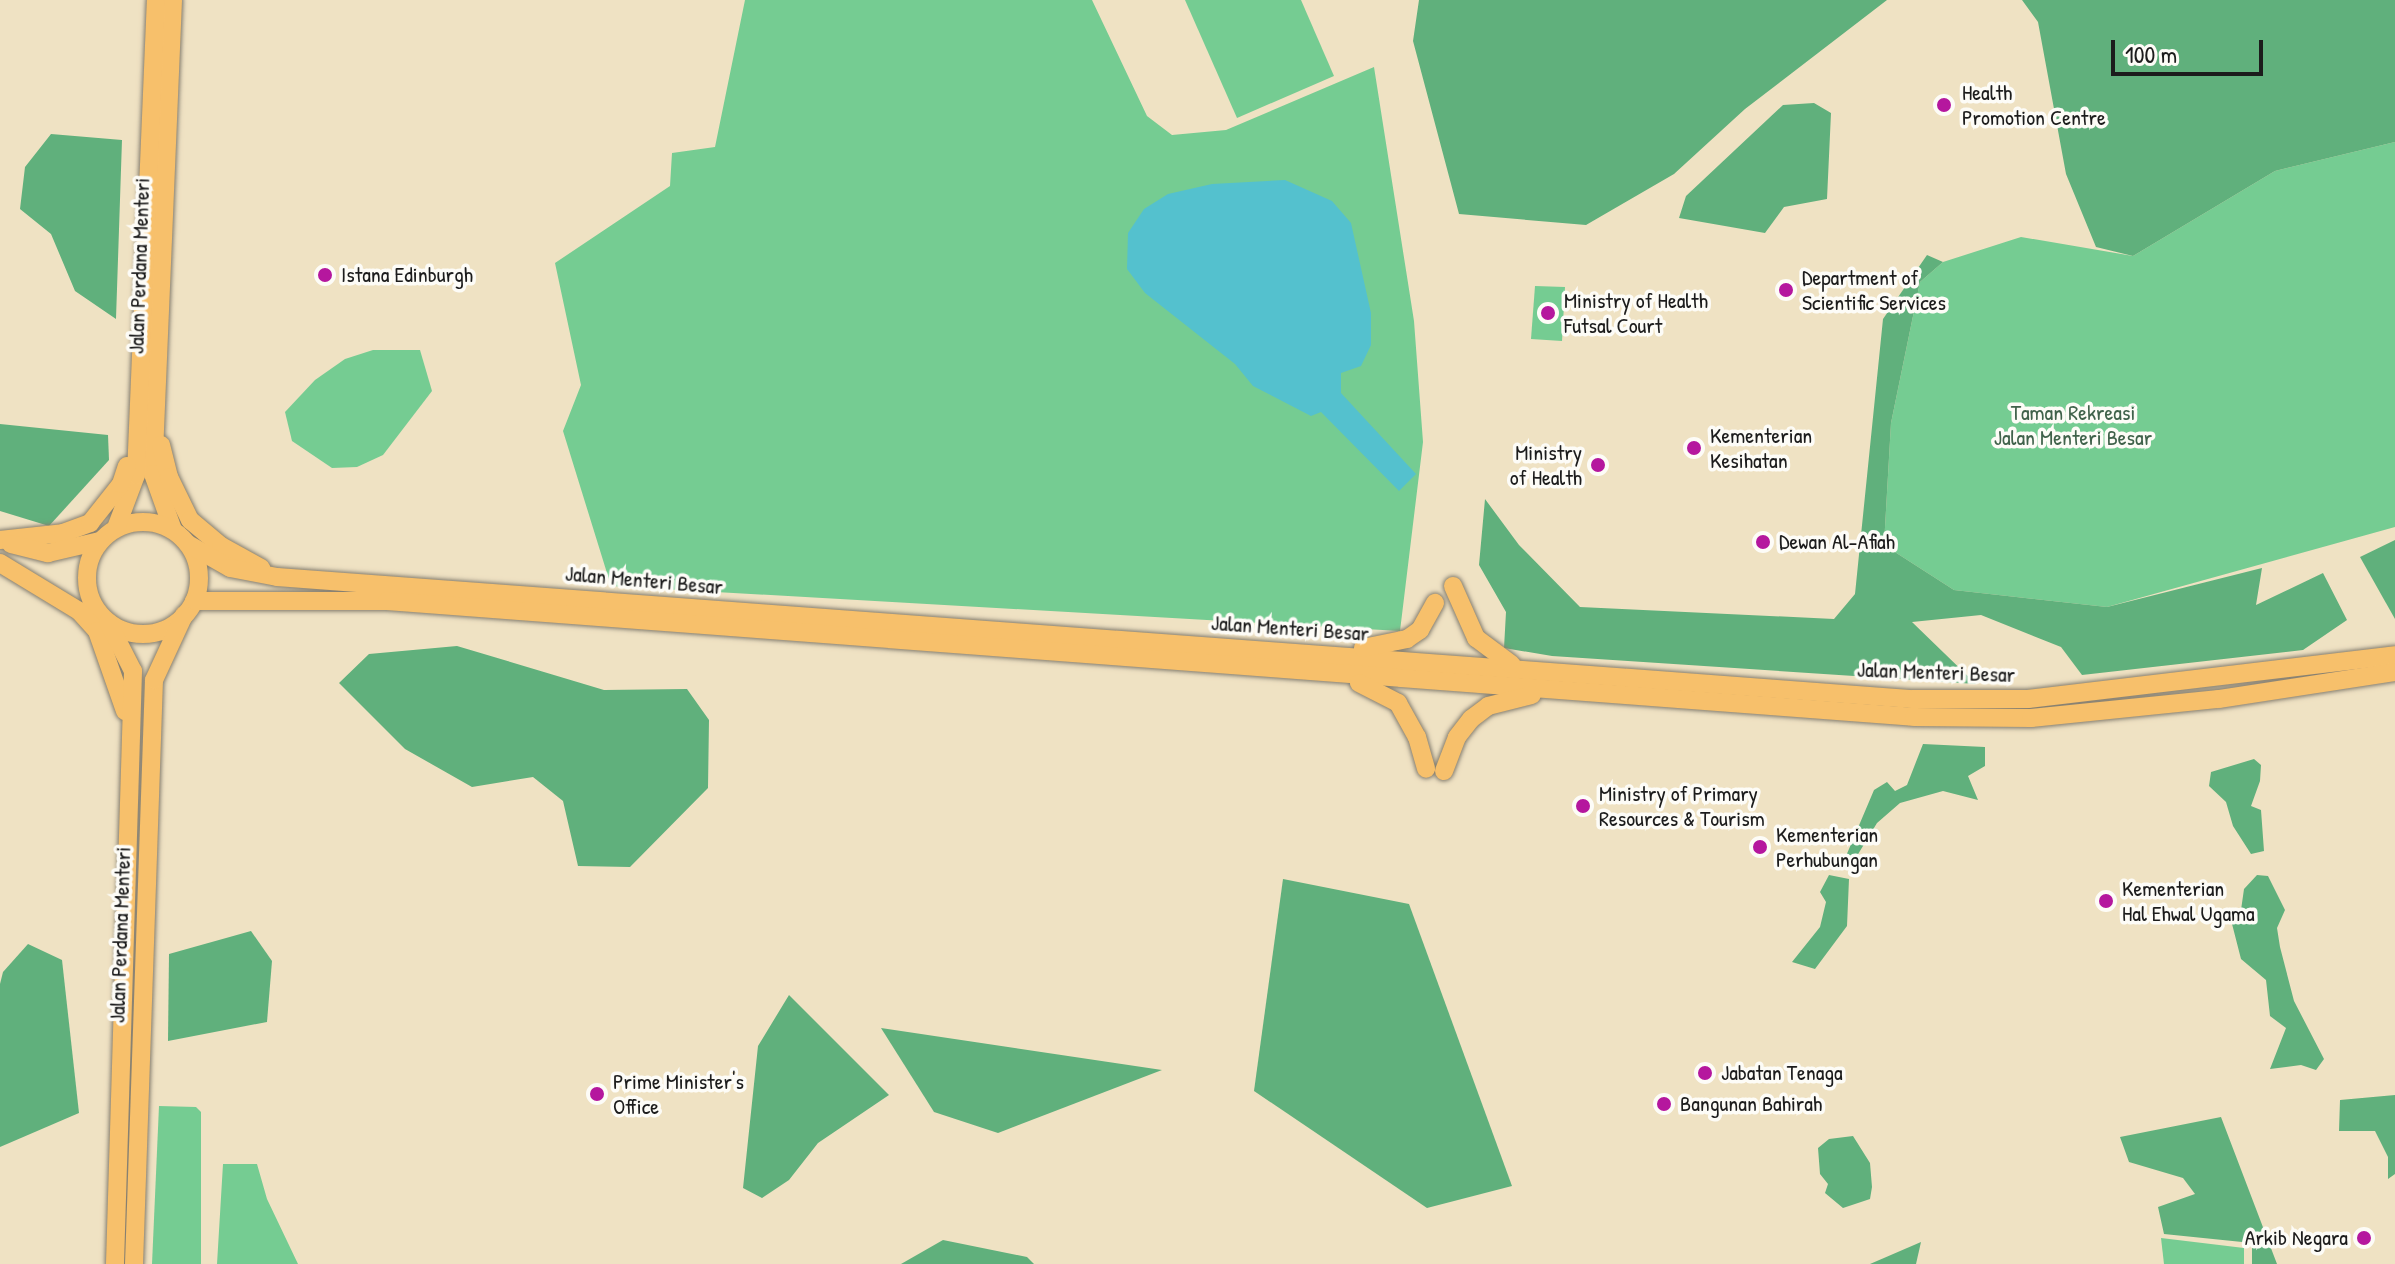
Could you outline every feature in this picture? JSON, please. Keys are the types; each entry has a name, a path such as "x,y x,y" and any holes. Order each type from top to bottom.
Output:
{"main road":[{"name":"Jalan Perdana Menteri","path":"156,0 148,428 153,474 173,530"},
{"name":"Jalan Perdana Menteri","path":"116,528 136,475 148,428 173,0"},
{"path":"0,541 63,533 90,523 121,484 148,428"},
{"path":"148,428 190,520 221,546 277,577"},
{"path":"0,541 48,553 100,541 116,528 145,522 173,530 188,544 199,573 189,608 151,633 124,631 47,577 0,563"},
{"path":"100,541 86,572 101,615"},
{"name":"Jalan Menteri Besar","path":"188,544 230,568 387,592 1339,675 1914,717 2031,718 2219,699 2395,672"},
{"path":"0,563 57,593 97,631 115,671 131,733"},
{"path":"1453,586 1476,638 1497,658 1522,669"},
{"name":"Jalan Menteri Besar","path":"189,608 387,592 1300,653 1912,699 2028,699 2395,655"},
{"path":"1300,653 1390,646 1420,630 1435,603"},
{"name":"Jalan Perdana Menteri","path":"134,1264 154,680 189,608"},
{"name":"Jalan Perdana Menteri","path":"101,615 133,671 115,1264"},
{"path":"1339,675 1384,692 1398,703 1435,770 1457,737 1488,706 1517,697 1570,691"},
{"path":"116,1229 125,1209 129,1107 139,1095"}],"green space":[{"path":"745,0 1092,0 1147,116 1172,135 1226,130 1374,67 1414,321 1423,442 1400,631 611,586 563,431 581,385 555,263 670,186 672,153 715,147"},
{"path":"1185,0 1301,0 1334,76 1237,118"},
{"path":"1419,0 1887,0 1745,109 1674,174 1586,225 1459,214 1413,41"},
{"path":"2022,0 2395,0 2395,142 2275,171 2133,256 2096,247 2066,174 2038,22"},
{"path":"1814,103 1831,113 1827,199 1784,207 1765,233 1679,218 1686,196 1783,105"},
{"path":"51,134 122,140 116,319 75,291 51,234 20,209 25,167"},
{"name":"Taman Rekreasi Jalan Menteri Besar","path":"2395,142 2395,527 2107,607 1954,590 1884,545 1891,423 1920,282 1943,262 2021,237 2133,256 2275,171"},
{"path":"1927,255 1943,262 1920,282 1891,423 1884,545 1954,590 2107,607 2262,568 2256,605 2323,573 2347,620 2303,650 2082,675 2061,647 1981,615 1912,622 1976,684 1552,656 1504,648 1506,612 1479,565 1485,499 1519,545 1580,607 1834,619 1855,594 1883,319"},
{"name":"Ministry of Health Futsal Court","path":"1535,286 1565,287 1562,341 1531,339"},
{"path":"373,350 420,350 432,391 383,455 357,467 332,468 292,441 285,412 315,380 345,359"},
{"path":"0,424 108,435 109,460 49,526 0,511"},
{"path":"2395,540 2395,619 2360,557"},
{"path":"457,646 604,690 687,689 709,720 708,788 630,867 578,866 563,801 533,777 472,787 405,749 339,683 369,654"},
{"path":"1923,744 1985,747 1985,766 1968,776 1978,800 1943,791 1900,803 1877,823 1849,869 1846,856 1874,790 1887,782 1895,791 1907,785"},
{"path":"2254,759 2261,765 2260,781 2251,806 2261,810 2264,851 2251,854 2233,826 2226,802 2209,786 2211,772"},
{"path":"1829,875 1849,879 1847,926 1815,969 1792,962 1820,927 1826,902 1820,892"},
{"path":"2257,875 2268,876 2285,910 2277,928 2280,947 2294,1001 2324,1059 2316,1070 2301,1065 2270,1069 2286,1028 2270,1016 2266,980 2241,959 2231,920 2241,910 2244,889"},
{"path":"1283,879 1409,904 1512,1186 1427,1208 1254,1091"},
{"path":"251,931 272,961 267,1022 168,1041 169,954"},
{"path":"28,944 62,960 79,1113 0,1147 0,984 3,972"},
{"path":"789,995 889,1095 818,1143 789,1180 762,1198 743,1188 758,1046"},
{"path":"881,1028 1162,1070 998,1133 934,1112"},
{"path":"2395,1095 2395,1174 2388,1179 2388,1157 2375,1131 2339,1131 2340,1100"},
{"path":"159,1106 196,1107 201,1112 201,1264 152,1264"},
{"path":"2221,1117 2277,1264 2252,1264 2252,1243 2164,1234 2158,1207 2195,1194 2183,1178 2129,1162 2120,1137"},
{"path":"1853,1136 1870,1163 1872,1187 1870,1199 1843,1208 1825,1193 1828,1184 1820,1174 1818,1148 1829,1139"},
{"path":"223,1164 257,1164 267,1199 298,1264 217,1264"},
{"path":"2161,1238 2244,1248 2244,1264 2164,1264"},
{"path":"943,1240 1027,1257 1034,1264 901,1264"},
{"path":"1921,1242 1916,1264 1870,1264"}],"water":[{"path":"1285,180 1332,201 1351,223 1371,313 1371,345 1361,366 1341,373 1341,393 1416,474 1399,491 1321,412 1311,416 1253,386 1235,364 1145,293 1127,269 1128,233 1144,209 1168,194 1212,184"}],"place":[{"name":"Health Promotion Centre","path":"1944,105"},
{"name":"Istana Edinburgh","path":"325,275"},
{"name":"Department of Scientific Services","path":"1786,290"},
{"name":"Ministry of Health Futsal Court","path":"1548,313"},
{"name":"Kementerian Kesihatan","path":"1694,448"},
{"name":"Ministry of Health","path":"1598,465"},
{"name":"Dewan Al-Afiah","path":"1763,542"},
{"name":"Ministry of Primary Resources & Tourism","path":"1583,806"},
{"name":"Kementerian Perhubungan","path":"1760,847"},
{"name":"Kementerian Hal Ehwal Ugama","path":"2106,901"},
{"name":"Jabatan Tenaga","path":"1705,1073"},
{"name":"Prime Minister's Office","path":"597,1094"},
{"name":"Bangunan Bahirah","path":"1664,1104"},
{"name":"Arkib Negara","path":"2364,1238"}]}
